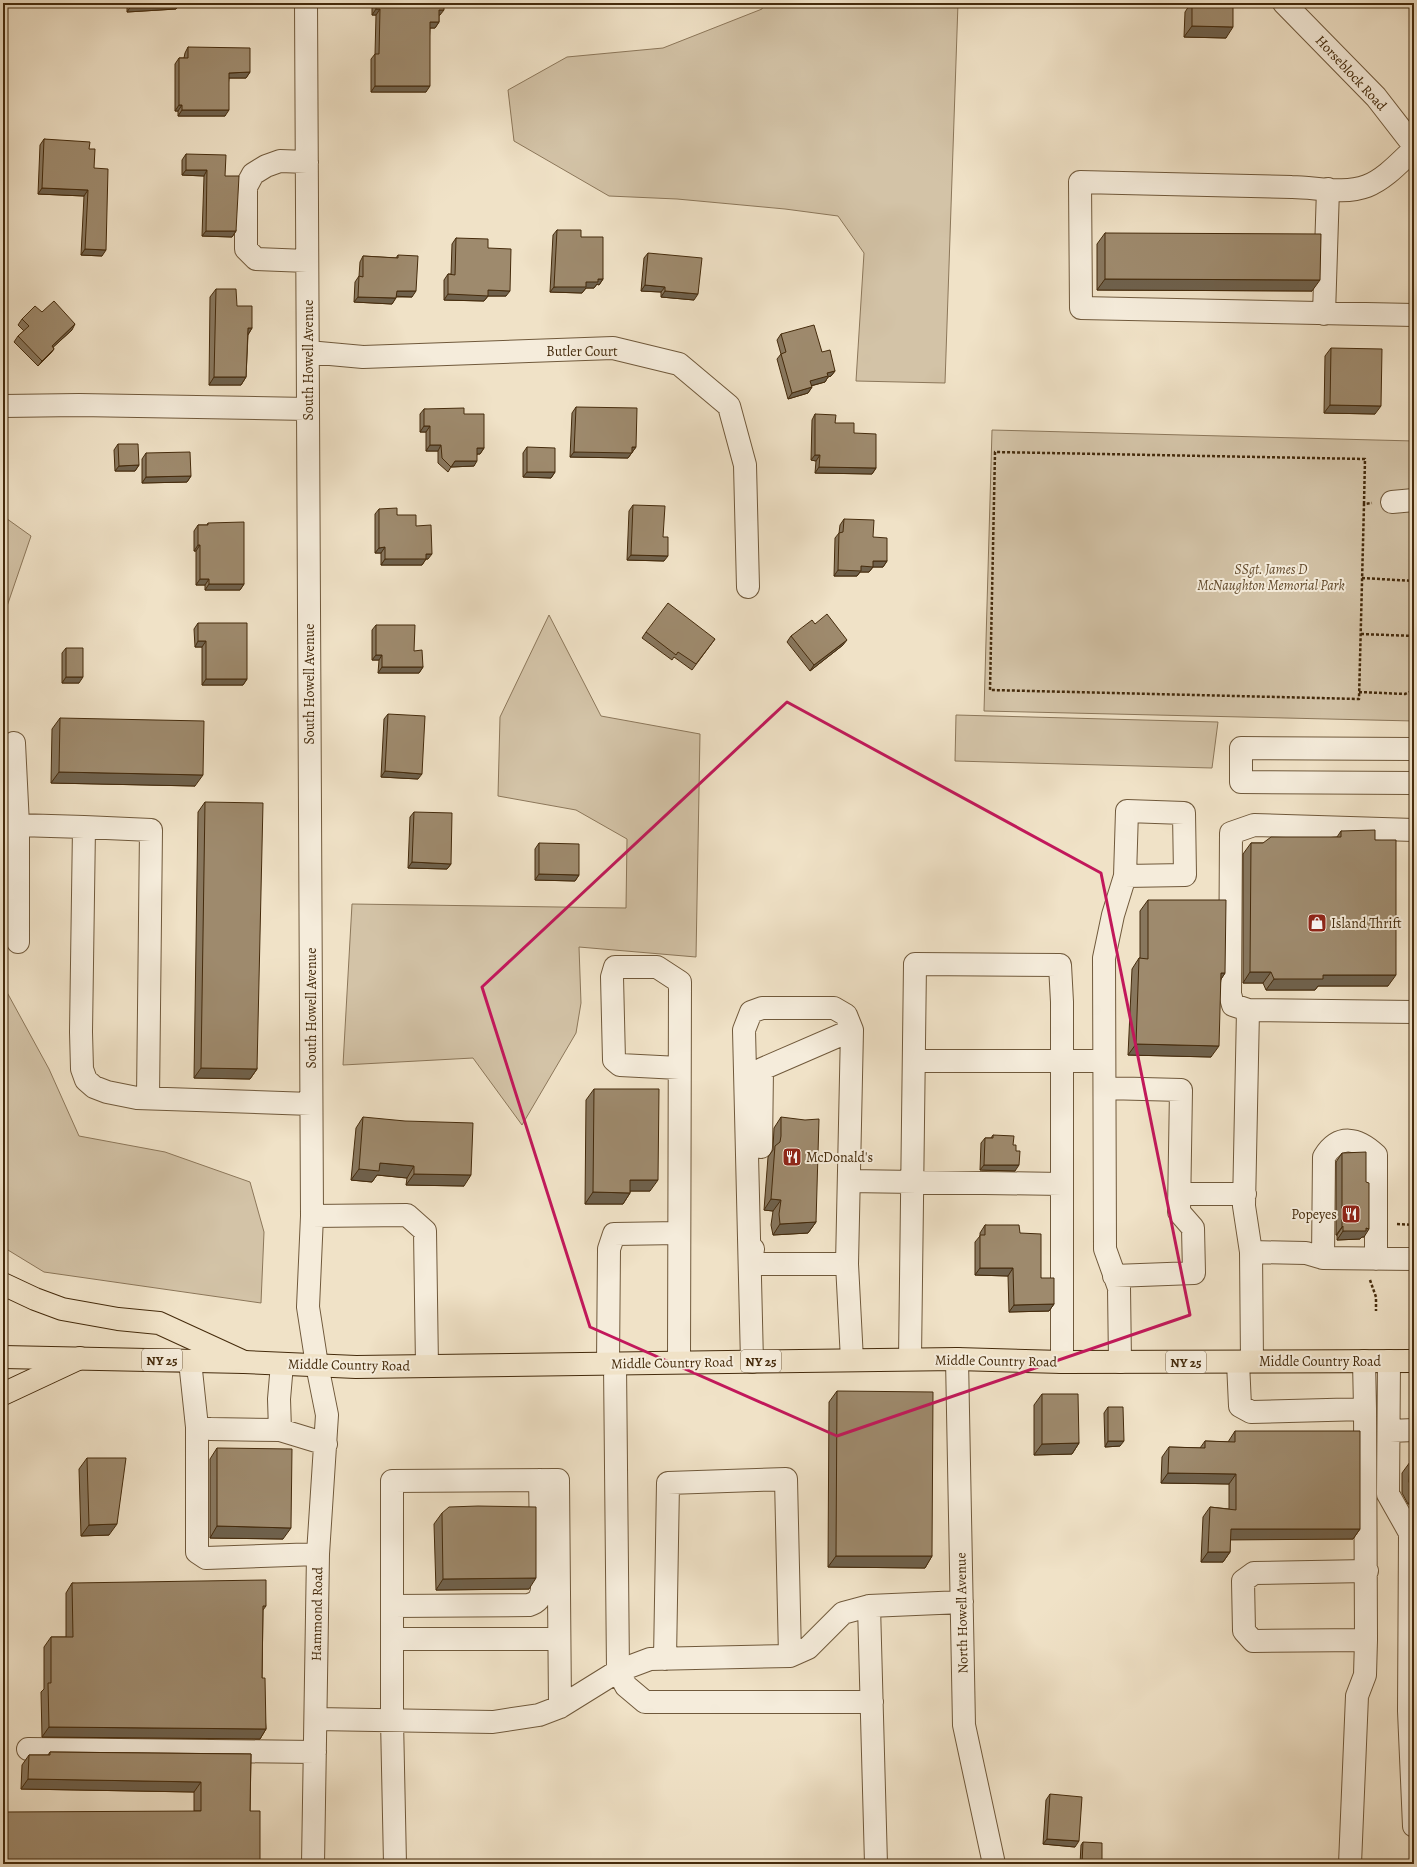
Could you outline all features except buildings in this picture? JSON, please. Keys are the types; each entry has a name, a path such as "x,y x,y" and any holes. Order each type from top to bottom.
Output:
{"main road":[{"path":"3,1284 35,1299 62,1308 118,1319 159,1323 244,1362"},
{"name":"Middle Country Road","path":"3,1357 316,1365 427,1366 910,1359 1062,1362 1414,1361"},
{"path":"3,1394 80,1358"}],"street":[{"name":"South Howell Avenue","path":"306,3 312,1216 308,1307 316,1365"},
{"name":"Horseblock Road","path":"1284,3 1376,97 1414,148"},
{"path":"1414,148 1379,180 1366,187 1350,190 1299,187 1080,182 1081,308 1414,315"},
{"path":"307,162 280,161 266,166 253,174 246,187 246,249 256,259 308,261"},
{"path":"1324,314 1328,189"},
{"name":"Butler Court","path":"308,352 363,358 613,348 679,364 729,406 744,465 748,587"},
{"path":"3,406 79,405 308,409"},
{"path":"1392,502 1414,500"},
{"path":"14,743 18,825 18,942"},
{"path":"1414,749 1241,748 1241,782 1414,782"},
{"path":"18,825 151,830 148,1098"},
{"path":"1414,830 1254,825 1231,833 1230,994 1233,1004 1248,1010 1414,1012"},
{"path":"84,827 82,1069 86,1080 94,1087 122,1096 311,1104"},
{"path":"1120,1362 1119,1288 1105,1249 1104,958 1113,915 1125,876"},
{"path":"910,1359 915,964 1060,965 1062,1062 1062,1362"},
{"path":"679,1068 620,1065 614,1060 612,977 616,967 657,967 680,982 679,1362"},
{"path":"752,1362 744,1030 751,1012 762,1008 834,1008 846,1015 852,1030 847,1264 852,1360"},
{"path":"1248,1010 1244,1206 1251,1252 1245,1362 1240,1406 1251,1412 1365,1409"},
{"path":"750,1264 759,1224 762,1069 852,1030"},
{"path":"914,1061 1104,1061"},
{"path":"1105,1088 1181,1090 1179,1212 1193,1228 1194,1273 1114,1276"},
{"path":"1324,1258 1324,1157 1330,1148 1347,1140 1355,1141 1376,1155 1376,1259"},
{"path":"849,1181 1062,1184"},
{"path":"1180,1194 1245,1194"},
{"path":"312,1216 407,1215 425,1231 427,1366"},
{"path":"679,1233 614,1234 609,1249 618,1671 626,1686 645,1702 872,1702"},
{"path":"1251,1252 1306,1253 1324,1258 1414,1259"},
{"path":"750,1264 847,1264"},
{"name":"North Howell Avenue","path":"957,1359 964,1725 994,1864"},
{"path":"190,1361 197,1426 197,1552 206,1558 318,1554"},
{"path":"1350,1864 1357,1696 1365,1675 1366,1640 1367,1571 1364,1361"},
{"path":"1389,1361 1390,1431 1388,1494 1410,1532 1414,1826"},
{"path":"280,1430 279,1399 282,1364"},
{"name":"Hammond Road","path":"313,1864 318,1554 327,1415 316,1365"},
{"path":"197,1426 210,1429 280,1430 326,1444"},
{"path":"1390,1431 1414,1430"},
{"path":"665,1659 668,1483 786,1479 790,1656"},
{"path":"392,1606 529,1605 537,1603 540,1599 542,1590 540,1480"},
{"path":"396,1864 392,1720 392,1481 558,1480 560,1707"},
{"path":"1366,1640 1253,1641 1244,1631 1243,1581 1254,1573 1367,1571"},
{"path":"316,1719 493,1722 539,1715 560,1707 618,1671 650,1659 790,1656 808,1648 843,1613 869,1606 962,1602"},
{"path":"869,1606 876,1864"},
{"path":"392,1639 559,1639"},
{"path":"28,1749 315,1752"}],"path":[{"path":"995,452 1365,459 1364,504 1359,699 990,690 995,452"},
{"path":"1364,504 1392,502"},
{"path":"1362,578 1414,581"},
{"path":"1360,634 1414,636"},
{"path":"1359,692 1405,694 1414,690"}],"highlighted area":[{"path":"787,702 1101,873 1190,1315 837,1436 590,1327 482,987"}],"green space":[{"path":"3,3 6,3 3,75"},
{"path":"764,3 958,3 945,383 856,381 864,253 838,216 785,209 677,199 609,196 514,141 508,90 567,57 663,48 762,9"},
{"name":"SSgt. James D McNaughton Memorial Park","path":"992,430 1414,441 1414,721 984,711"},
{"path":"3,516 31,536 3,618"},
{"path":"549,615 601,716 700,734 696,957 579,947 581,1003 576,1033 522,1125 473,1058 343,1065 352,904 626,908 627,839 576,810 498,796 500,717"},
{"path":"956,715 1218,722 1212,768 955,761"},
{"path":"3,985 49,1069 79,1136 165,1152 250,1182 264,1232 261,1303 44,1272 3,1247"}],"place":[{"name":"Island Thrift","path":"1317,923"},
{"name":"McDonald's","path":"792,1157"},
{"name":"Popeyes","path":"1351,1214"}]}
